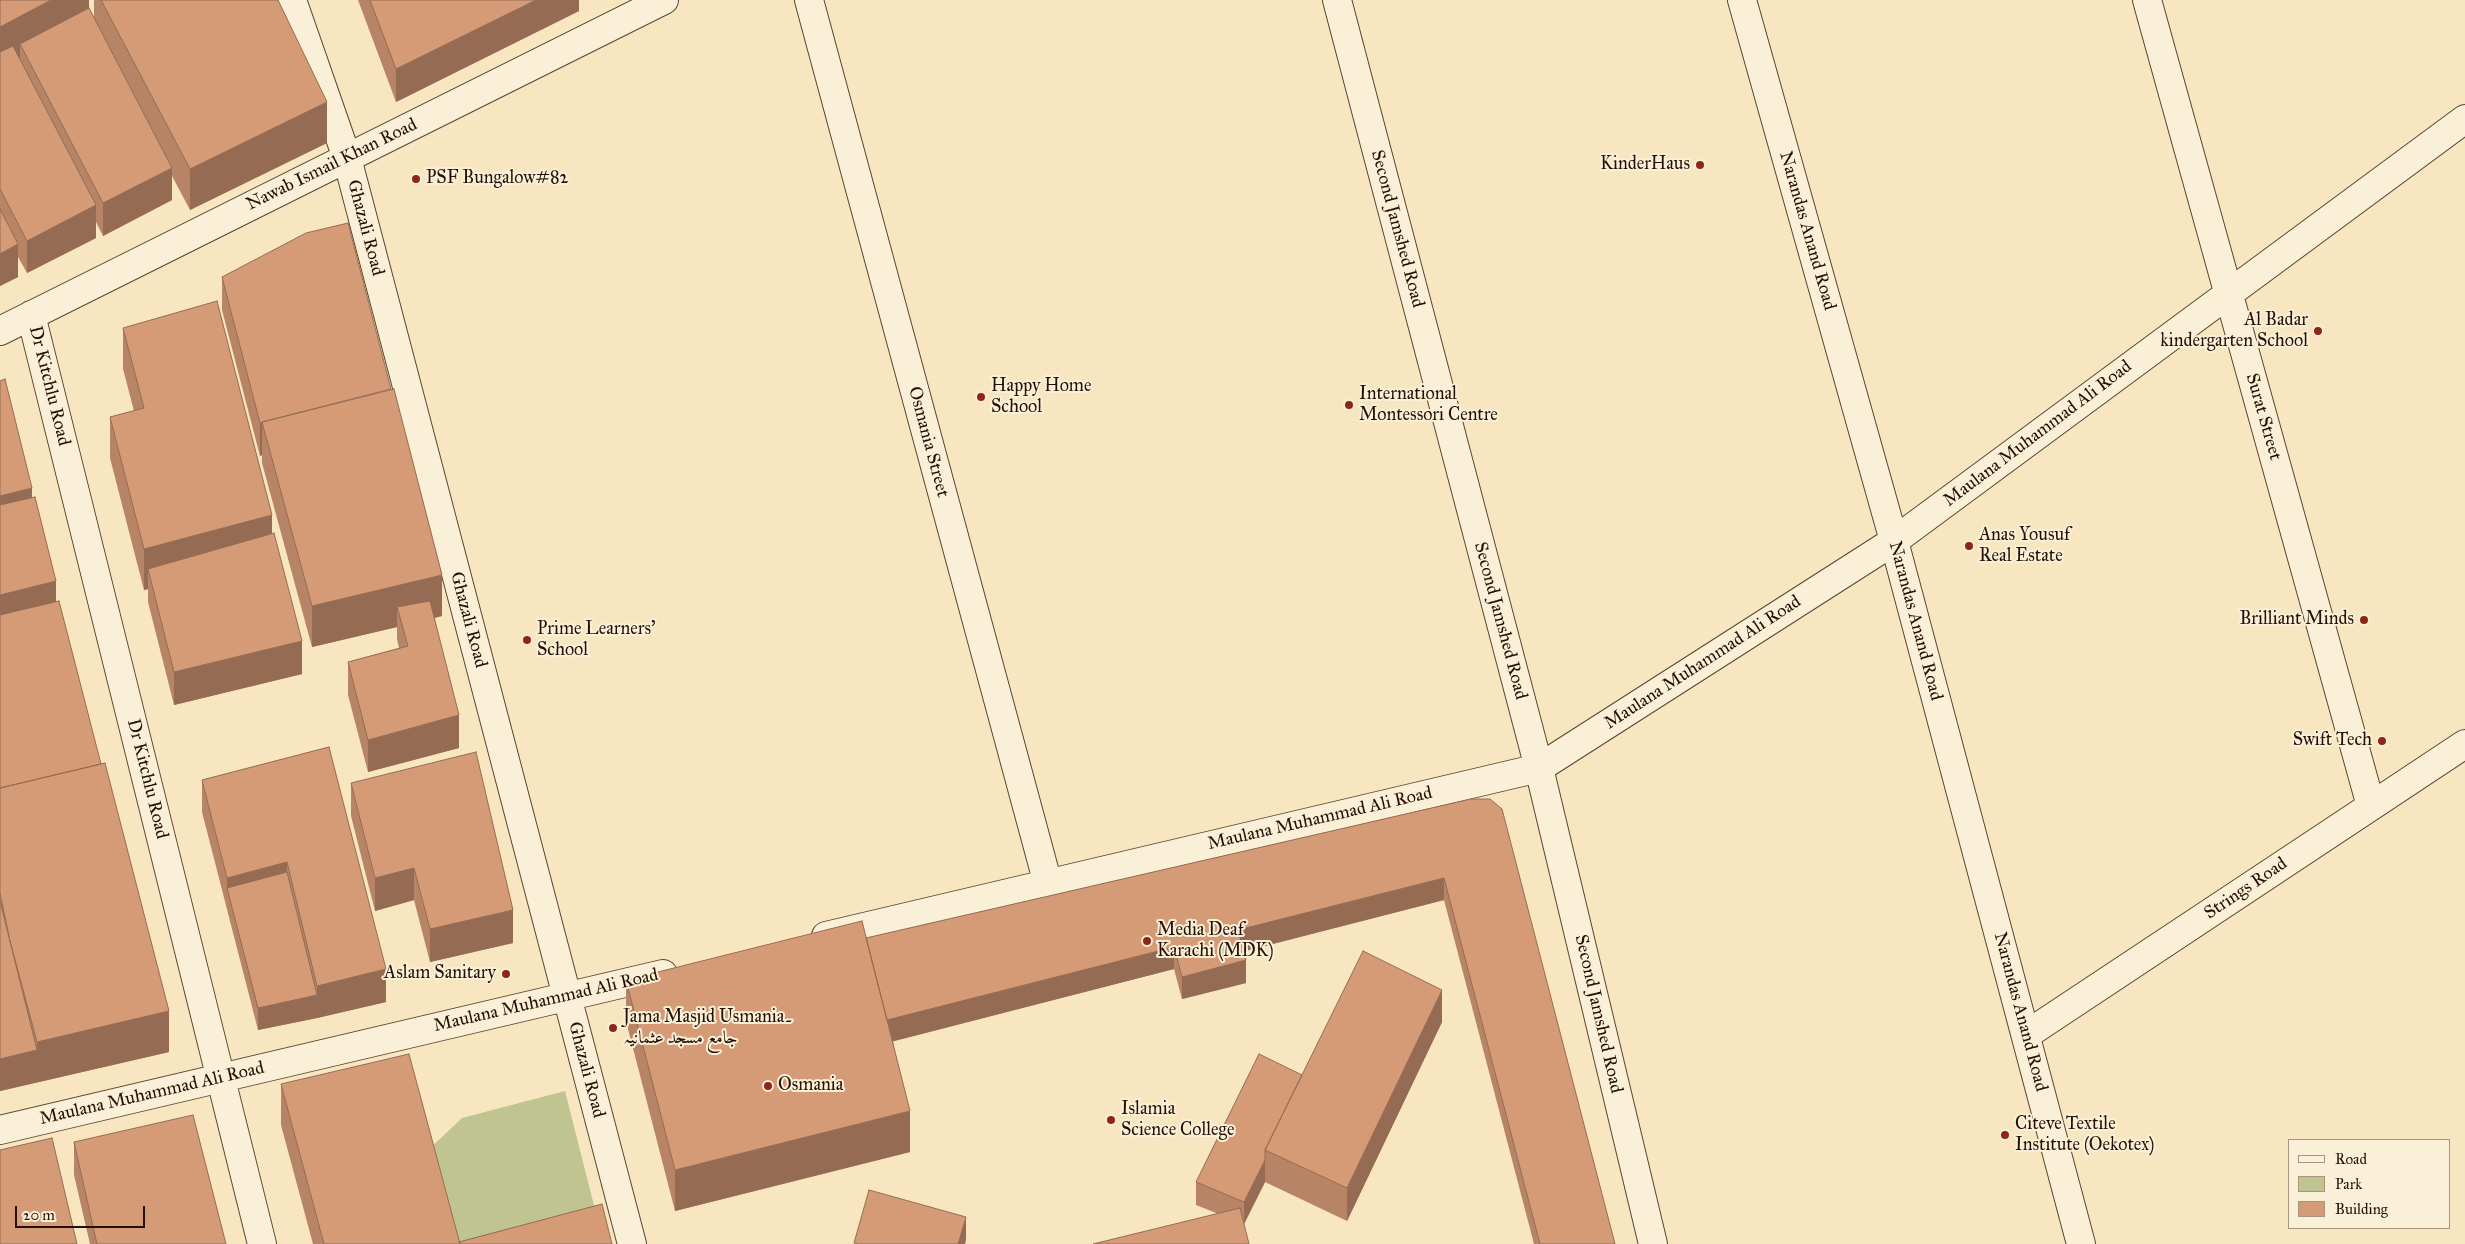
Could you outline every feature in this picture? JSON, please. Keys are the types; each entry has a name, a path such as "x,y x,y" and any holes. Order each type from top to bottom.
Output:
{"street":[{"name":"Ghazali Road","path":"292,0 347,158 632,1244"},
{"name":"Nawab Ismail Khan Road","path":"0,330 664,0"},
{"name":"Osmania Street","path":"809,0 1048,884"},
{"name":"Second Jamshed Road","path":"1337,0 1539,768 1653,1244"},
{"name":"Narandas Anand Road","path":"1742,0 1894,541 2081,1244"},
{"name":"Surat Street","path":"2147,0 2371,806"},
{"name":"Maulana Muhammad Ali Road","path":"797,942 1539,768 1894,541 2228,292 2465,119"},
{"name":"Dr Kitchlu Road","path":"32,315 262,1244"},
{"name":"Strings Road","path":"2026,1035 2465,744"},
{"name":"Maulana Muhammad Ali Road","path":"0,1130 691,967"}],"green space":[{"path":"565,1091 602,1237 448,1244 424,1154 462,1118"}],"building":[{"path":"0,0 51,0 0,27"},
{"path":"101,0 278,0 327,102 190,169"},
{"path":"370,0 536,0 396,69"},
{"path":"89,8 172,168 103,203 20,44"},
{"path":"13,46 96,205 27,241 0,189 0,52"},
{"path":"0,209 18,244 0,254"},
{"path":"348,223 391,389 260,423 222,277 306,233"},
{"path":"217,301 272,515 144,549 110,417 144,408 123,328"},
{"path":"5,379 32,488 0,496 0,381"},
{"path":"394,389 442,575 312,606 262,422"},
{"path":"35,497 56,581 0,595 0,505"},
{"path":"274,533 302,641 174,672 148,569"},
{"path":"59,601 101,764 0,788 0,615"},
{"path":"430,601 459,715 368,740 348,662 408,646 397,607"},
{"path":"329,747 386,969 317,986 287,862 227,878 202,780"},
{"path":"476,752 513,910 430,929 414,868 375,878 351,783"},
{"path":"105,763 169,1011 37,1042 10,941 0,893 0,788"},
{"path":"1471,799 1490,799 1502,809 1615,1244 1540,1244 1444,878 1238,930 1246,960 1182,977 1174,947 887,1020 866,938"},
{"path":"287,872 317,995 258,1008 227,888"},
{"path":"0,901 37,1050 0,1059"},
{"name":"Osmania","path":"862,921 910,1111 675,1170 626,980"},
{"path":"1363,951 1442,990 1347,1188 1265,1150"},
{"path":"409,1054 460,1244 324,1244 281,1084"},
{"path":"1259,1054 1302,1075 1265,1150 1265,1160 1244,1202 1196,1182"},
{"path":"193,1115 226,1244 97,1244 74,1142"},
{"path":"52,1138 77,1244 0,1244 0,1150"},
{"path":"869,1190 966,1217 958,1244 854,1243"},
{"path":"602,1204 612,1244 460,1244 459,1242"},
{"path":"1240,1208 1249,1244 1093,1244"}],"place":[{"name":"KinderHaus","path":"1700,165"},
{"name":"PSF Bungalow#82","path":"416,179"},
{"name":"Al Badar kindergarten School","path":"2318,331"},
{"name":"Happy Home School","path":"981,397"},
{"name":"International Montessori Centre","path":"1349,405"},
{"name":"Anas Yousuf Real Estate","path":"1969,546"},
{"name":"Brilliant Minds","path":"2364,620"},
{"name":"Prime Learners' School","path":"527,640"},
{"name":"Swift Tech","path":"2382,741"},
{"name":"Media Deaf Karachi (MDK)","path":"1147,941"},
{"name":"Aslam Sanitary","path":"506,974"},
{"name":"Jama Masjid Usmania۔ جامع مسجد عثمانیہ","path":"613,1028"},
{"name":"Osmania","path":"768,1086"},
{"name":"Islamia Science College","path":"1111,1120"},
{"name":"Citeve Textile Institute (Oekotex)","path":"2005,1135"}]}
